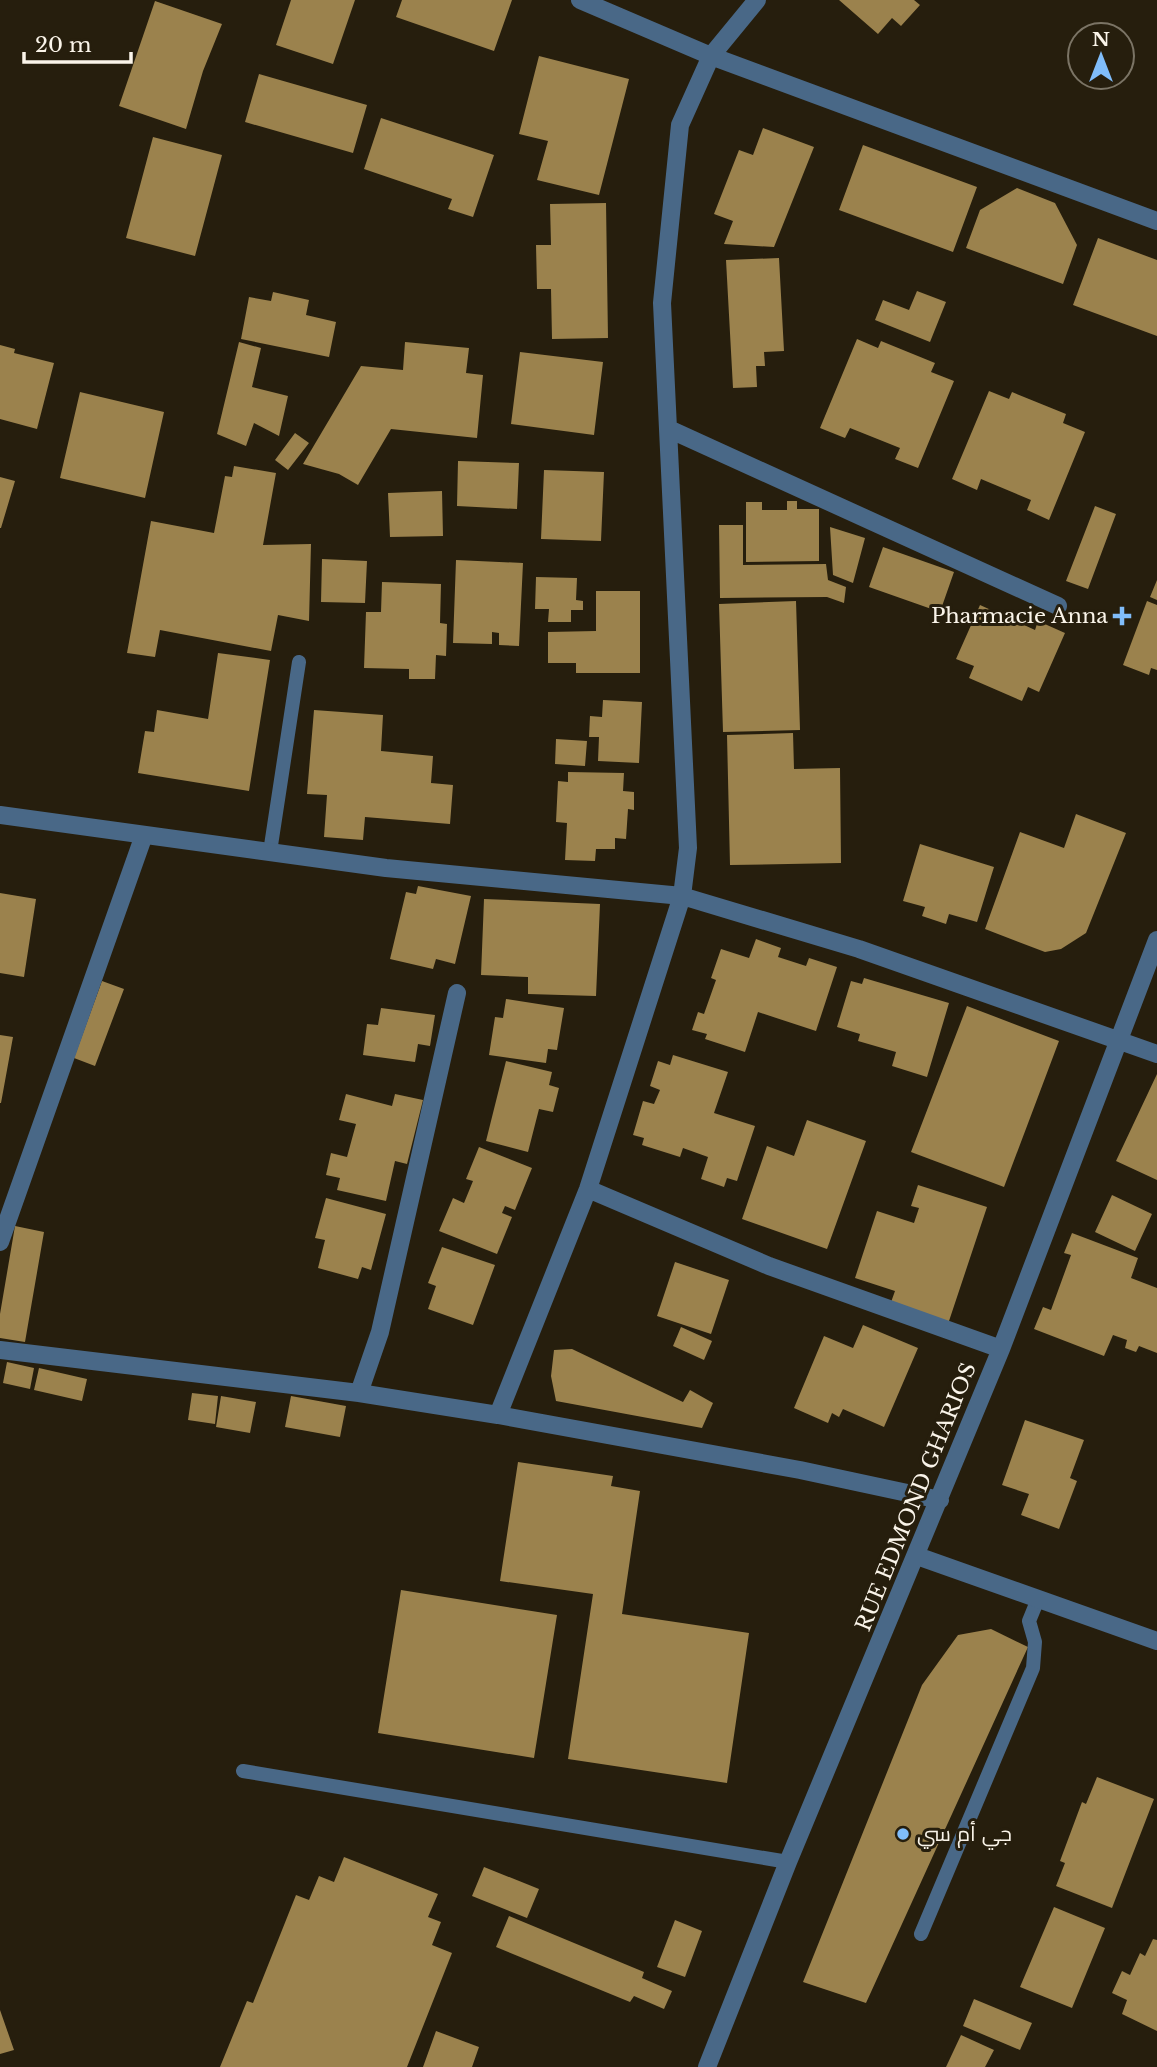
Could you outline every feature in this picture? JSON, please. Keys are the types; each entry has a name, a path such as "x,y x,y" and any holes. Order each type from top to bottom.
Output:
{"street":[{"path":"580,0 711,56 1157,220"},
{"path":"498,1415 588,1189 682,896 688,848 671,430 662,303 680,125 711,56 757,0"},
{"path":"671,430 1058,606"},
{"path":"0,815 386,868 682,896 859,949 1121,1038 1157,1054"},
{"path":"0,1242 144,835"},
{"name":"RUE EDMOND GHARIOS","path":"707,2067 788,1862 1001,1349 1157,940"},
{"path":"359,1393 380,1332 457,993"},
{"path":"588,1189 769,1266 1001,1349"},
{"path":"0,1350 359,1393 498,1415 800,1470 940,1500"},
{"path":"917,1556 1157,1641"}],"lane":[{"path":"271,852 299,662"},
{"path":"921,1934 1033,1668 1035,1642 1029,1621 1038,1599"},
{"path":"243,1771 788,1862"}],"building":[{"path":"291,0 355,0 333,64 276,45"},
{"path":"402,0 512,0 494,51 396,17"},
{"path":"839,0 914,0 920,5 901,26 892,18 878,34"},
{"path":"155,1 222,24 203,71 186,129 119,106"},
{"path":"539,56 629,79 599,195 537,180 548,141 519,134"},
{"path":"259,74 367,105 353,153 245,122"},
{"path":"381,118 494,155 473,217 448,209 452,199 364,169"},
{"path":"763,128 814,147 774,247 724,244 733,221 714,214 739,150 753,155"},
{"path":"153,137 222,155 195,256 126,238"},
{"path":"863,145 977,187 953,252 839,210"},
{"path":"1017,188 1055,203 1077,245 1063,284 966,248 980,210"},
{"path":"606,203 608,338 552,339 551,289 537,289 536,245 551,245 550,204"},
{"path":"1098,238 1157,260 1157,336 1073,305"},
{"path":"779,258 784,351 764,352 765,366 756,366 757,387 733,388 726,260"},
{"path":"917,291 946,302 930,342 875,320 883,300 909,310"},
{"path":"273,292 309,300 306,315 336,322 329,357 241,339 249,297 271,301"},
{"path":"857,339 878,348 881,341 935,363 931,372 954,381 918,468 895,459 900,448 850,428 845,438 820,428"},
{"path":"239,342 261,348 252,387 288,396 279,436 254,423 246,446 217,434"},
{"path":"405,342 469,348 466,373 483,375 477,438 391,429 358,485 339,474 303,464 361,366 403,370"},
{"path":"0,345 15,349 14,353 54,363 37,429 0,419"},
{"path":"520,352 603,362 594,435 511,424"},
{"path":"989,391 1009,399 1012,392 1066,414 1063,423 1085,432 1049,520 1027,510 1031,500 981,479 977,490 952,479"},
{"path":"80,392 164,412 145,498 60,478"},
{"path":"295,433 309,443 288,470 275,460"},
{"path":"458,461 519,463 517,509 457,506"},
{"path":"234,466 276,473 263,545 311,544 309,621 278,615 271,651 160,630 155,657 127,653 151,521 214,533 225,476 232,477"},
{"path":"544,470 604,472 601,541 541,539"},
{"path":"0,477 15,481 1,528 0,528"},
{"path":"442,491 443,536 390,537 388,493"},
{"path":"787,501 797,501 797,509 819,509 819,561 746,562 746,502 762,502 762,510 787,510"},
{"path":"1095,506 1116,514 1088,589 1066,581"},
{"path":"719,525 743,525 743,565 826,564 828,580 846,587 844,603 827,597 720,598"},
{"path":"830,527 865,538 853,583 833,575"},
{"path":"883,547 954,572 940,612 869,587"},
{"path":"322,559 367,561 365,603 321,602"},
{"path":"456,560 523,563 519,646 499,645 499,633 492,632 492,644 453,643"},
{"path":"536,577 577,578 576,600 583,601 583,610 571,610 571,622 548,622 549,609 535,609"},
{"path":"1157,580 1157,600 1150,597"},
{"path":"382,582 441,584 440,623 447,624 446,656 436,655 435,679 409,679 409,669 364,668 366,612 381,612"},
{"path":"596,591 640,591 640,673 576,673 576,663 548,663 548,632 596,631"},
{"path":"796,601 800,730 723,732 719,604"},
{"path":"1147,601 1157,605 1157,670 1151,668 1149,675 1123,665"},
{"path":"980,605 1035,630 1038,621 1065,633 1039,692 1028,687 1022,701 969,678 974,666 956,659"},
{"path":"218,653 270,660 249,791 138,773 145,731 154,732 157,710 208,719"},
{"path":"603,700 642,702 639,763 598,761 599,737 589,737 590,716 602,717"},
{"path":"314,710 383,715 381,751 433,756 431,783 453,785 450,824 365,817 363,840 324,837 327,795 307,794"},
{"path":"793,733 794,769 840,768 841,863 730,865 727,735"},
{"path":"556,739 587,741 585,766 555,764"},
{"path":"568,772 624,773 623,791 634,792 634,810 628,809 626,839 615,838 615,849 596,849 595,861 565,860 567,823 556,822 558,781 568,782"},
{"path":"1076,814 1126,833 1086,933 1061,949 1045,952 985,929 1020,832 1064,848"},
{"path":"920,844 994,867 977,922 949,914 946,924 922,916 925,907 903,901"},
{"path":"418,886 471,896 455,964 436,959 433,969 390,959 406,892 416,894"},
{"path":"0,893 36,899 24,977 0,973"},
{"path":"484,899 600,904 596,996 528,994 528,977 481,975"},
{"path":"756,939 781,948 778,957 806,966 809,958 837,967 816,1031 758,1012 745,1052 705,1039 707,1034 692,1030 698,1012 704,1014 716,980 711,978 721,949 749,958"},
{"path":"864,978 949,1003 927,1077 892,1066 896,1052 858,1041 860,1034 837,1027 851,981 862,984"},
{"path":"102,981 124,989 95,1066 74,1058"},
{"path":"506,999 564,1008 557,1050 548,1049 546,1063 489,1055 495,1017 503,1018"},
{"path":"967,1006 1059,1041 1004,1187 911,1152"},
{"path":"381,1008 435,1015 430,1046 418,1044 415,1062 363,1055 367,1024 378,1025"},
{"path":"0,1035 13,1037 1,1103 0,1103"},
{"path":"673,1055 728,1072 714,1113 755,1126 737,1181 727,1178 724,1187 701,1179 708,1157 683,1148 680,1157 642,1145 644,1138 633,1135 643,1101 654,1104 660,1090 650,1086 658,1061 670,1065"},
{"path":"506,1061 552,1072 549,1085 559,1088 553,1112 539,1109 528,1152 486,1141"},
{"path":"1157,1074 1157,1180 1116,1161"},
{"path":"346,1094 392,1106 395,1094 423,1100 407,1164 395,1161 386,1201 337,1190 340,1178 326,1175 331,1153 347,1157 356,1124 339,1120"},
{"path":"807,1120 866,1141 827,1249 742,1219 767,1146 794,1156"},
{"path":"479,1147 532,1168 515,1210 505,1206 502,1213 512,1217 497,1254 439,1231 453,1198 464,1203 473,1181 466,1179"},
{"path":"918,1185 987,1207 948,1324 890,1305 895,1291 855,1278 877,1211 914,1223 919,1208 911,1206"},
{"path":"1112,1195 1152,1214 1135,1251 1095,1232"},
{"path":"326,1198 386,1214 371,1270 362,1267 358,1279 318,1268 325,1240 315,1238"},
{"path":"15,1226 44,1232 25,1342 0,1338 0,1314"},
{"path":"1072,1233 1138,1258 1131,1278 1157,1288 1157,1353 1139,1346 1136,1352 1125,1348 1127,1340 1113,1335 1104,1356 1034,1329 1043,1307 1051,1310 1071,1255 1064,1253"},
{"path":"442,1247 495,1265 473,1325 428,1309 436,1286 428,1283"},
{"path":"675,1262 729,1280 711,1334 657,1316"},
{"path":"863,1325 918,1348 884,1427 843,1409 839,1417 832,1413 828,1423 794,1408 824,1336 853,1348"},
{"path":"681,1327 712,1341 704,1360 673,1346"},
{"path":"572,1349 683,1402 690,1390 713,1403 702,1428 556,1401 551,1376 554,1350"},
{"path":"7,1362 34,1368 30,1389 3,1383"},
{"path":"39,1368 87,1379 82,1401 34,1390"},
{"path":"192,1393 218,1396 215,1424 188,1420"},
{"path":"221,1396 256,1402 250,1433 216,1427"},
{"path":"291,1396 346,1406 340,1437 285,1427"},
{"path":"1025,1420 1084,1440 1070,1478 1077,1481 1059,1529 1021,1515 1029,1494 1002,1485"},
{"path":"518,1462 613,1476 611,1486 640,1491 622,1614 749,1633 727,1783 568,1759 593,1594 500,1581"},
{"path":"401,1590 557,1615 534,1758 378,1733"},
{"name":"جي أم سي","path":"991,1629 1028,1647 866,2003 803,1982 922,1685 958,1635"},
{"path":"1097,1777 1154,1799 1112,1908 1056,1886 1065,1863 1060,1861 1082,1802 1086,1804"},
{"path":"344,1857 438,1894 428,1917 441,1922 432,1945 452,1953 407,2067 220,2067 247,2001 253,2003 296,1895 309,1900 319,1876 334,1882"},
{"path":"484,1867 539,1889 527,1918 472,1896"},
{"path":"1054,1907 1105,1928 1072,2008 1020,1987"},
{"path":"509,1916 644,1972 642,1978 672,1991 664,2009 634,1996 630,2002 496,1947"},
{"path":"675,1920 702,1931 685,1977 657,1967"},
{"path":"1153,1939 1157,1940 1157,2031 1122,2014 1127,2000 1112,1993 1122,1971 1130,1975 1140,1953 1145,1956"},
{"path":"974,1999 1032,2023 1020,2050 963,2026"},
{"path":"0,2010 14,2050 0,2054"},
{"path":"436,2031 479,2047 472,2067 423,2067"},
{"path":"961,2035 994,2050 985,2067 946,2067"}],"place":[{"name":"Pharmacie Anna","path":"1122,616"},
{"name":"جي أم سي","path":"903,1834"}]}
